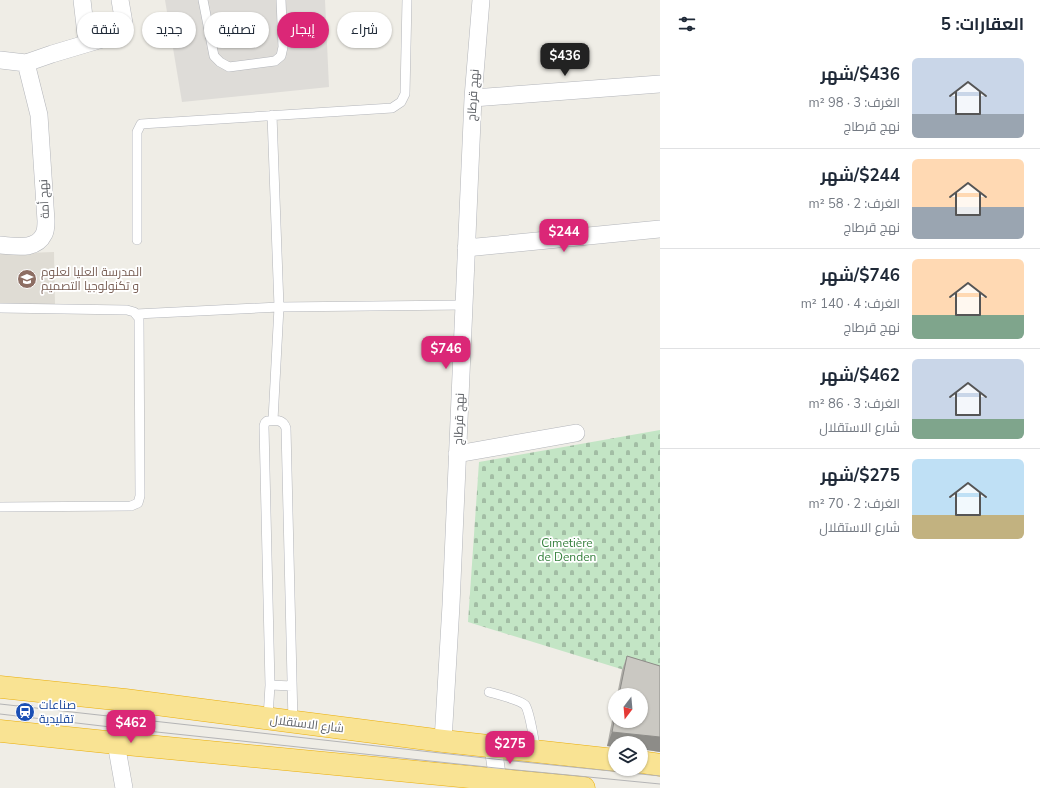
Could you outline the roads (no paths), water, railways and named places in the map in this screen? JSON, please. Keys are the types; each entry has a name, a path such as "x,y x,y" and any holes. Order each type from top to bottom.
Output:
{"highway":[{"name":"شارع الاستقلال","path":"0,687 124,700 443,741 608,759"},
{"path":"0,731 498,784 584,788"},
{"path":"648,763 660,764"}],"street":[{"path":"82,0 83,12"},
{"path":"120,0 122,12"},
{"name":"نهج قرطاج","path":"443,741 451,605 473,98 481,0"},
{"path":"0,60 26,63 77,46"},
{"name":"نهج أمة","path":"0,245 27,247 38,241 45,233 46,221 39,115 26,63"},
{"path":"473,98 660,84"},
{"path":"466,248 660,229"},
{"path":"457,454 576,434"},
{"path":"124,700 116,743 124,788"},
{"path":"493,747 498,784"}],"lane":[{"path":"203,0 214,56 220,62 229,67 275,61 281,56 283,47 281,0"},
{"path":"137,240 137,132 140,124 392,108 401,102 405,94 407,0"},
{"path":"272,115 279,307 273,420"},
{"path":"136,314 279,307 464,305"},
{"path":"0,308 127,310 134,312 139,318 140,496 138,503 131,506 0,507"},
{"path":"268,718 270,685 264,426 268,421 279,420 283,422 286,428 294,722"},
{"path":"270,685 292,686"},
{"path":"489,692 524,705 528,711 536,751"}],"tram line":[{"path":"0,704 660,776"},
{"path":"0,714 496,768 660,784"}],"place":[{"name":"المدرسة العليا لعلوم و تكنولوجيا التصميم","path":"27,279"},
{"name":"صناعات تقليدية","path":"25,712"}],"park label":[{"name":"Cimetière de Denden","path":"567,550"}]}
